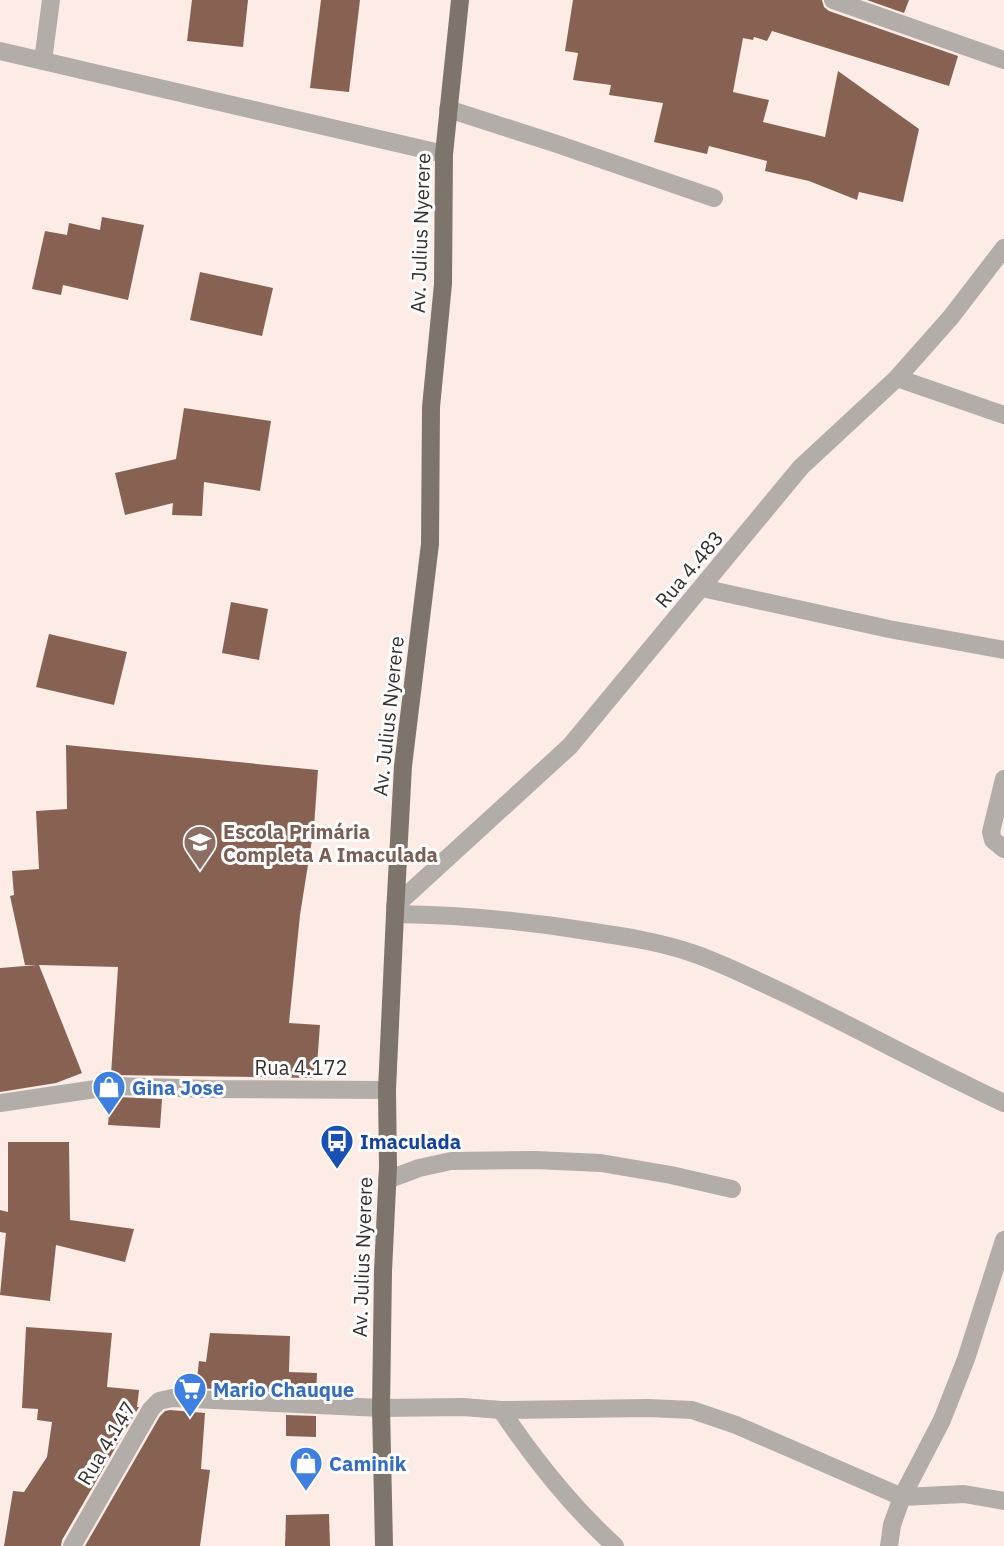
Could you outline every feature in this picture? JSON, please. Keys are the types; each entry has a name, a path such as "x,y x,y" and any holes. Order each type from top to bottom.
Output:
{"main road":[{"name":"Av. Julius Nyerere","path":"384,1546 381,1408 383,1271 387,1180 387,1090 395,910 403,766 430,544 431,407 443,284 444,154 460,0"}],"street":[{"path":"43,61 51,0"},
{"path":"833,0 1004,60"},
{"path":"0,51 444,154"},
{"path":"448,109 714,198"},
{"name":"Rua 4.483","path":"395,910 570,746 801,467 897,378 951,317 1004,248"},
{"path":"897,378 1004,415"},
{"path":"702,588 889,629 1004,650"},
{"path":"1004,779 991,832 993,840 1004,849"},
{"path":"395,910 566,927 639,939 693,953 812,1007 929,1068 1004,1103"},
{"name":"Rua 4.172","path":"0,1103 116,1086 387,1090"},
{"path":"387,1180 419,1168 452,1161 535,1160 601,1163 671,1175 732,1189"},
{"path":"889,1546 892,1525 902,1497 942,1420 966,1359 1004,1240"},
{"name":"Rua 4.147","path":"72,1546 151,1409 159,1401 172,1398 381,1408"},
{"path":"381,1408 692,1410 736,1425 902,1497 964,1494 1004,1501"},
{"path":"501,1410 527,1448 565,1496 615,1546"}],"building":[{"path":"192,0 248,0 243,47 187,41"},
{"path":"321,0 360,0 349,92 310,88"},
{"path":"573,0 822,0 824,7 829,11 958,56 949,86 772,31 767,41 754,37 753,40 743,38 733,92 769,100 763,122 825,137 838,71 919,129 903,202 859,192 857,200 809,181 765,171 767,161 709,146 707,154 654,142 663,103 609,95 611,85 573,80 578,53 565,51"},
{"path":"867,0 909,0 904,13"},
{"path":"102,217 144,225 128,300 63,285 61,295 32,289 45,231 67,235 69,223 100,230"},
{"path":"200,272 273,288 262,336 190,320"},
{"path":"184,408 271,421 260,491 204,482 202,516 172,515 173,503 125,515 115,473 176,459"},
{"path":"231,602 268,609 259,660 222,653"},
{"path":"49,634 127,652 114,705 36,687"},
{"name":"Escola Primária Completa A Imaculada","path":"66,745 318,770 314,827 300,915 289,1023 320,1025 316,1078 111,1075 118,967 39,965 82,1073 56,1083 0,1092 0,968 37,965 25,965 10,896 14,895 12,871 39,869 36,811 67,809"},
{"path":"110,1098 162,1099 160,1128 108,1125"},
{"path":"8,1142 69,1142 70,1220 134,1229 125,1262 56,1245 50,1301 0,1295 6,1233 0,1232 0,1210 8,1212"},
{"path":"26,1327 112,1333 107,1387 139,1390 137,1407 139,1407 62,1540 61,1546 4,1546 13,1491 24,1492 47,1457 52,1422 37,1420 38,1409 22,1408"},
{"path":"210,1333 290,1336 289,1372 317,1373 316,1394 196,1388 199,1361 206,1362"},
{"path":"170,1410 205,1413 201,1469 210,1470 200,1546 85,1546 160,1416"},
{"path":"286,1415 316,1416 316,1437 286,1436"},
{"path":"329,1514 330,1546 285,1546 286,1515"}],"place":[{"name":"Escola Primária Completa A Imaculada","path":"200,871"},
{"name":"Gina Jose","path":"109,1116"},
{"name":"Imaculada","path":"337,1170"},
{"name":"Mario Chauque","path":"190,1418"},
{"name":"Caminik","path":"306,1492"}]}
